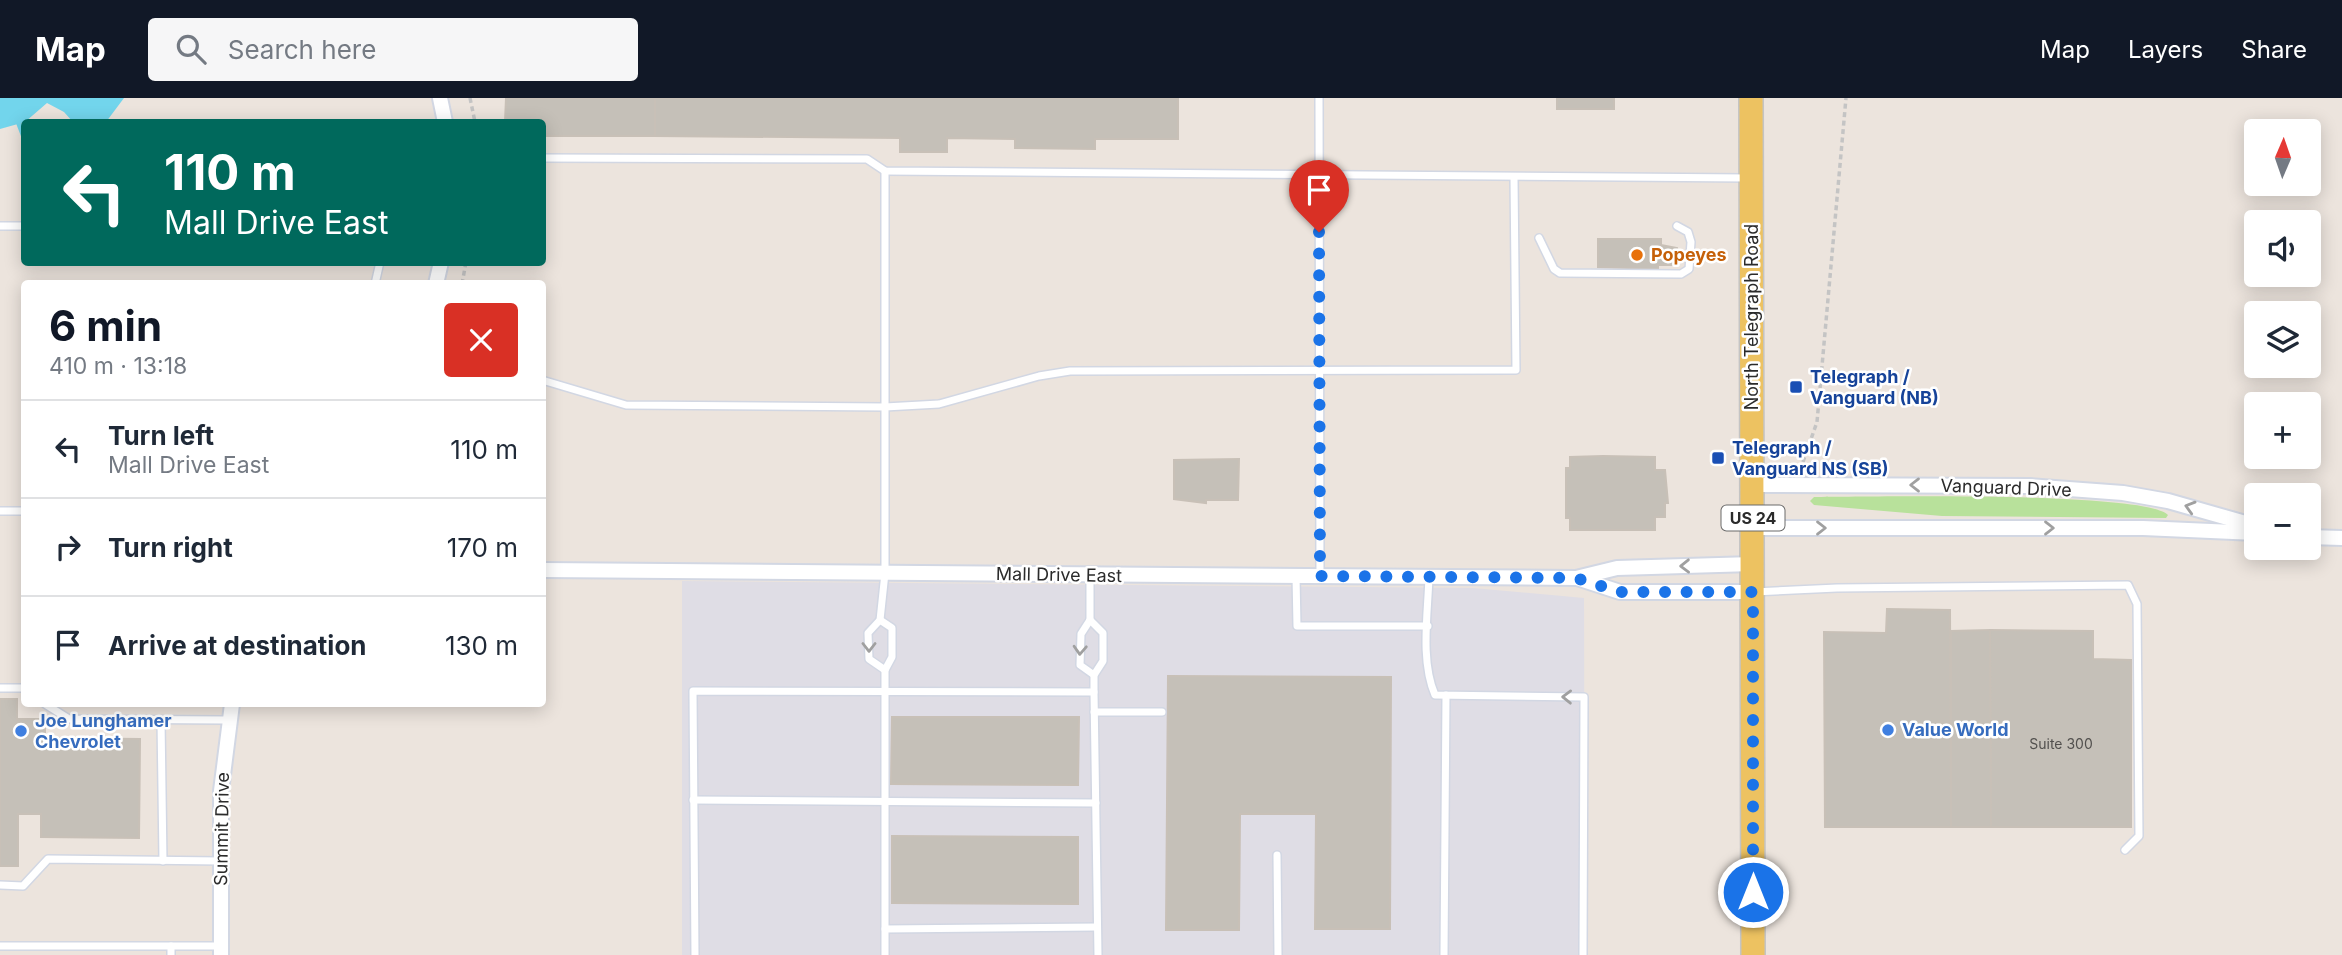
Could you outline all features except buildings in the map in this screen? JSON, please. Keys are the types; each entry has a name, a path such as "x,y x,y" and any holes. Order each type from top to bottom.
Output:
{"main road":[{"name":"North Telegraph Road","path":"1751,98 1753,955"}],"street":[{"path":"440,98 444,119"},
{"name":"Vanguard Drive","path":"1753,485 2030,486 2123,493 2168,501 2244,523"},
{"path":"1753,528 2143,528 2244,532"},
{"path":"2321,537 2342,538"},
{"name":"Mall Drive East","path":"546,570 1576,578 1617,568 1753,565"},
{"name":"Mall Drive East","path":"1576,578 1620,592 1753,592"},
{"name":"Summit Drive","path":"221,951 221,791 231,707"}],"lane":[{"path":"1319,98 1320,576"},
{"path":"546,158 867,159 885,171 1752,178"},
{"path":"885,171 885,573 880,620 869,633 869,659 885,670"},
{"path":"546,381 626,405 885,407 939,404 1039,376 1070,371 1516,370 1514,177"},
{"path":"0,226 21,226"},
{"path":"1539,238 1555,269 1560,273 1681,274 1689,269 1691,242 1688,232 1677,226"},
{"path":"0,511 21,511"},
{"path":"1090,575 1090,620 1081,634 1080,665 1094,675"},
{"path":"1429,575 1429,681 1435,695 1584,697 1584,955"},
{"path":"1296,576 1297,626 1428,626"},
{"path":"1753,592 1837,588 2128,585 2137,604 2141,750 2139,836 2125,850"},
{"path":"880,620 892,628 892,657 885,670 884,690 885,955"},
{"path":"1090,620 1103,633 1102,661 1094,675 1098,955"},
{"path":"0,688 21,688"},
{"path":"695,955 693,691 1094,692"},
{"path":"1444,955 1446,695"},
{"path":"50,707 69,719 228,720"},
{"path":"1094,712 1162,712"},
{"path":"161,720 163,861"},
{"path":"694,800 1096,803"},
{"path":"1277,855 1278,955"},
{"path":"0,885 23,886 48,859 221,861"},
{"path":"885,929 1097,927"},
{"path":"0,946 171,946 221,951"},
{"path":"170,955 171,946"}],"path":[{"path":"470,98 474,119"},
{"path":"1803,462 1817,422 1846,98"}],"shaded area":[{"path":"682,581 1473,588 1584,598 1585,955 682,955"}],"green space":[{"path":"1814,497 2059,499 2148,507 2168,515 2166,518 1942,516 1814,505 1810,501"}],"water":[{"path":"0,98 124,98 108,119 70,119 64,112 47,103 28,119 21,119 21,123 0,129"}],"waterway":[{"path":"19,124 21,129"}],"place":[{"name":"Popeyes","path":"1637,255"},
{"name":"Telegraph / Vanguard (NB)","path":"1796,387"},
{"name":"Telegraph / Vanguard NS (SB)","path":"1718,458"},
{"name":"Value World","path":"1888,730"},
{"name":"Joe Lunghamer Chevrolet","path":"21,731"}],"route":[{"path":"1319,232 1320,576 1576,578 1620,592 1753,592 1753,892"}]}
